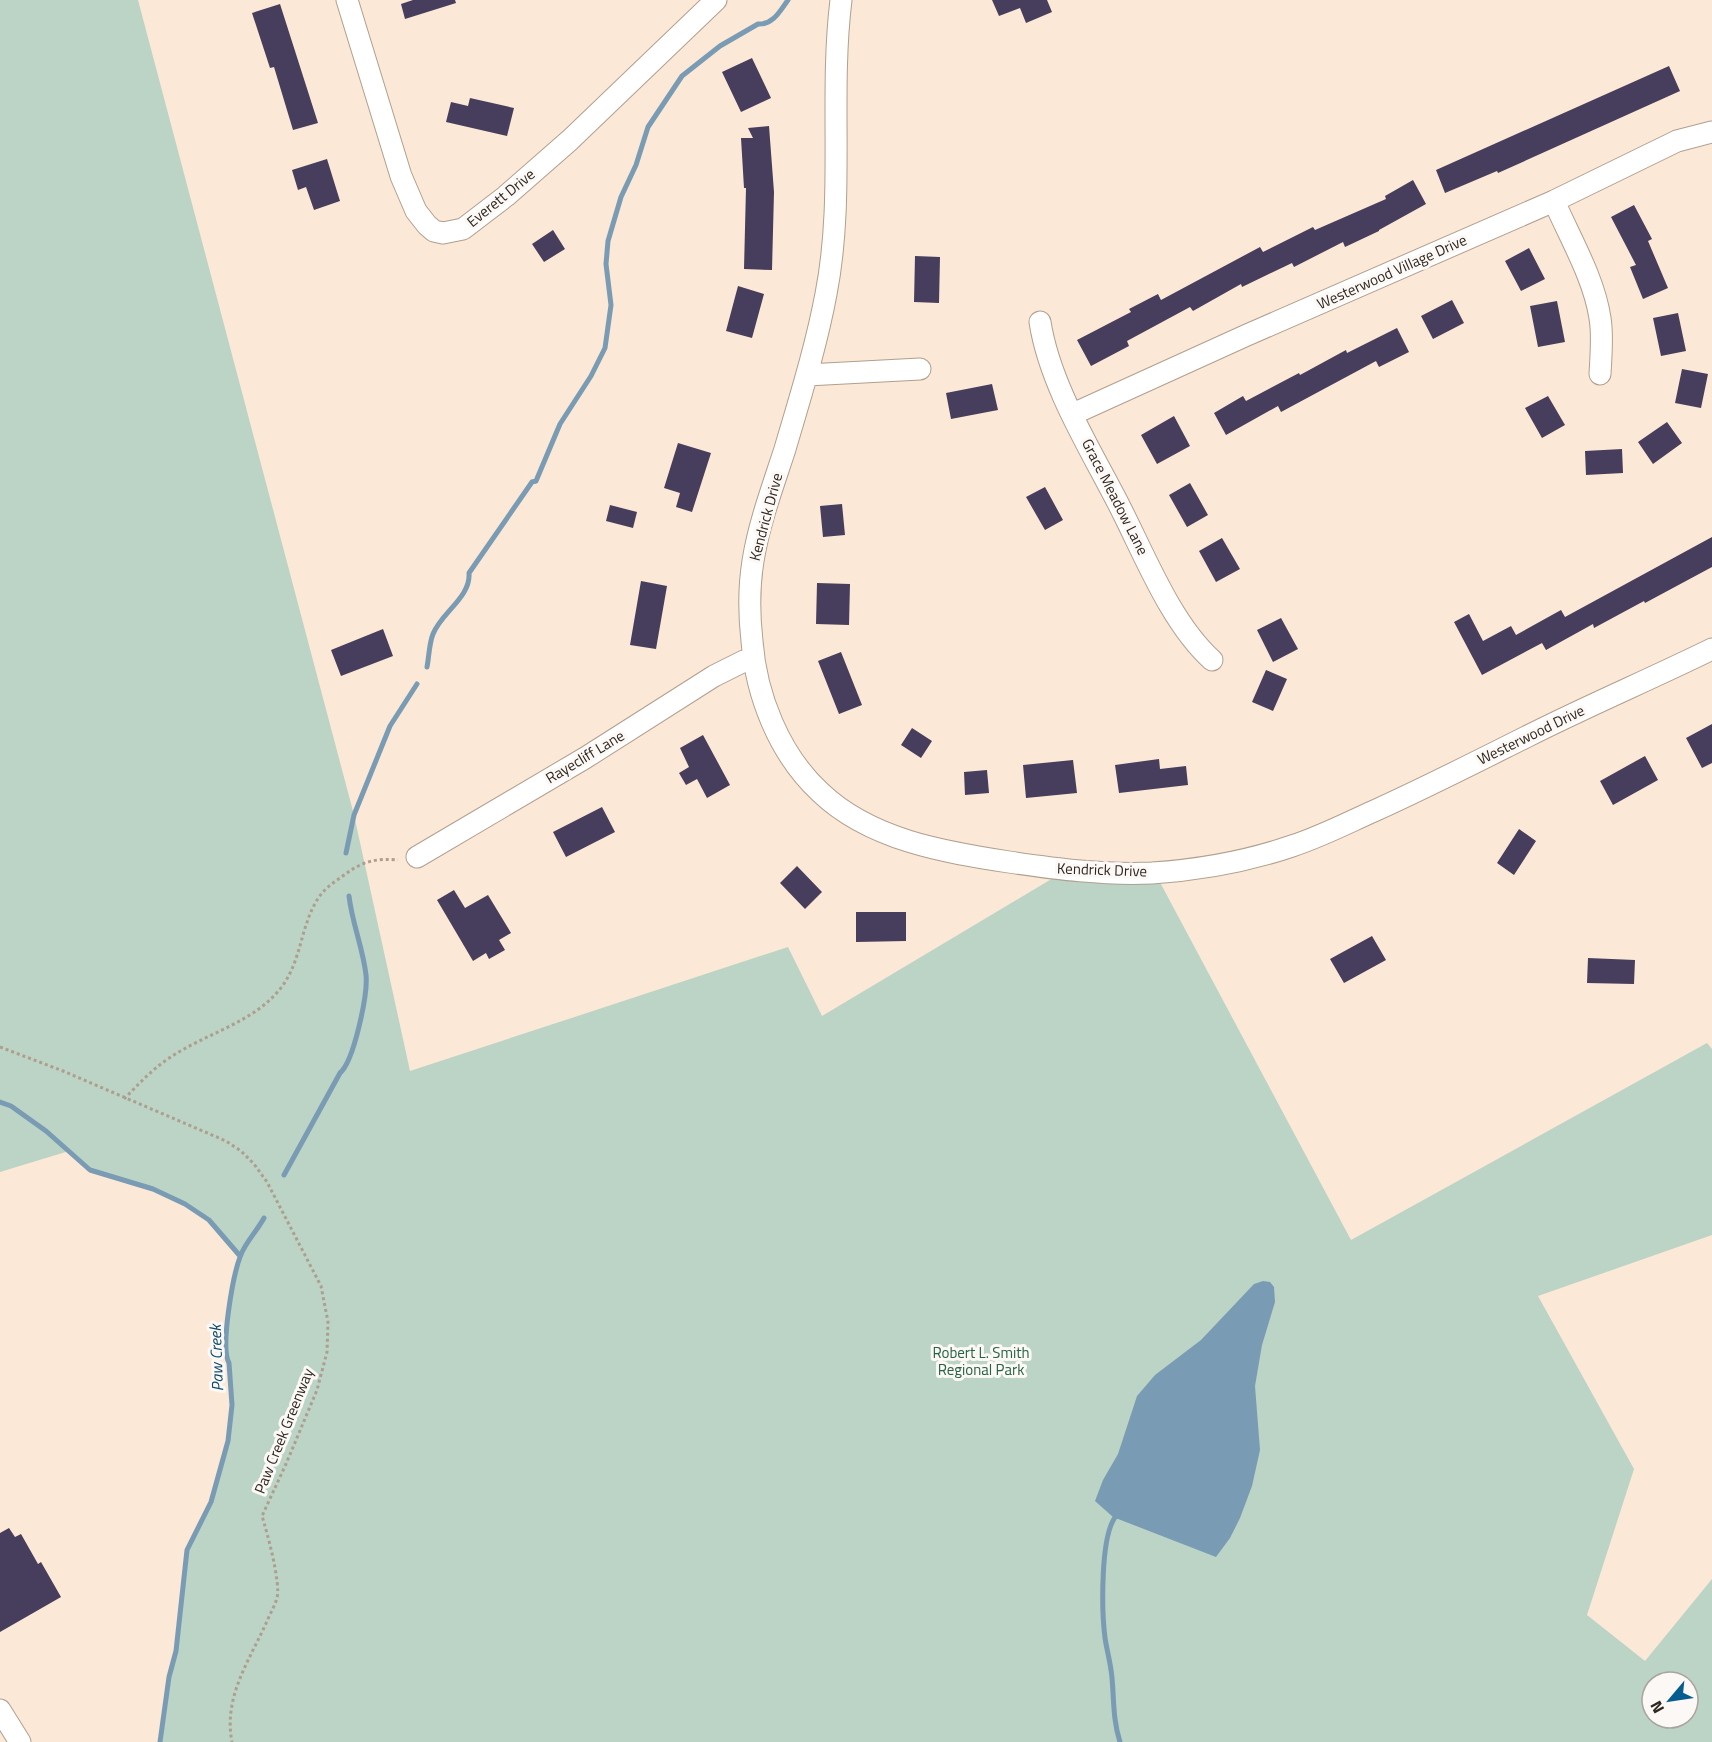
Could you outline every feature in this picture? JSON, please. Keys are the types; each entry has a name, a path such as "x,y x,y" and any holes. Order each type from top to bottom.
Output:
{"street":[{"name":"Everett Drive","path":"347,0 401,176 417,210 427,225 434,231 442,233 463,229 506,196 570,140 716,0"},
{"name":"Kendrick Drive","path":"841,0 836,49 837,182 834,237 827,291 807,375 752,563 750,597 754,659 758,681 766,708 788,753 820,792 843,811 873,828 920,845 965,855 1065,871 1155,873 1230,862 1289,847 1351,822"},
{"name":"Westerwood Village Drive","path":"1073,414 1554,201 1677,141 1712,132"},
{"path":"1554,201 1594,295 1600,317 1600,374"},
{"name":"Grace Meadow Lane","path":"1040,322 1043,344 1073,414 1187,633 1212,660"},
{"path":"807,375 920,369"},
{"name":"Westerwood Drive","path":"1351,822 1712,649"},
{"name":"Rayecliff Lane","path":"417,857 585,758 714,676 744,661 754,659"},
{"path":"2,1718 20,1742"}],"path":[{"path":"124,1099 169,1058 246,1017 279,991 293,971 310,914 320,896 333,883 368,861 382,858 398,860 417,857"},
{"name":"Paw Creek Greenway","path":"0,1047 63,1071 242,1151 267,1182 321,1286 328,1322 327,1352 317,1390 262,1516 271,1549 278,1596 245,1666 233,1698 229,1717 232,1742"}],"green space":[{"name":"Robert L. Smith Regional Park","path":"0,0 138,0 354,815 410,1071 788,947 822,1016 1065,871 1155,873 1351,1240 1707,1043 1712,1049 1712,1235 1538,1296 1634,1469 1587,1615 1645,1661 1712,1579 1712,1742 160,1742 169,1677 176,1651 187,1550 211,1502 228,1441 232,1405 225,1341 228,1311 240,1256 209,1220 185,1204 153,1189 90,1170 69,1151 0,1172"}],"water":[{"path":"1263,1281 1270,1282 1274,1287 1275,1302 1262,1345 1255,1386 1260,1450 1252,1486 1240,1518 1230,1538 1216,1557 1113,1517 1095,1501 1103,1480 1118,1454 1137,1396 1155,1375 1201,1340 1254,1284"}],"building":[{"path":"413,0 455,0 456,3 405,19 401,4"},
{"path":"992,0 1047,0 1052,12 1026,23 1020,8 999,16"},
{"path":"280,4 318,123 293,130 274,67 270,68 252,13"},
{"path":"752,58 771,98 741,112 722,72"},
{"path":"1669,66 1680,91 1498,173 1497,171 1445,193 1436,170"},
{"path":"470,98 514,108 507,136 446,122 451,102 468,106"},
{"path":"769,126 774,192 772,270 744,269 746,188 744,188 741,138 753,138 748,128"},
{"path":"327,159 340,201 314,210 306,187 298,190 292,170"},
{"path":"1413,180 1426,204 1379,231 1345,247 1343,242 1294,267 1292,263 1242,287 1241,284 1193,311 1190,307 1127,341 1129,346 1091,366 1077,340 1131,312 1129,309 1158,294 1161,300 1260,247 1263,252 1313,227 1315,230 1386,199 1385,196"},
{"path":"1634,205 1652,239 1648,241 1668,288 1643,299 1630,267 1636,265 1611,217"},
{"path":"553,230 565,249 544,262 532,244"},
{"path":"1529,248 1545,279 1521,291 1505,261"},
{"path":"915,256 940,257 939,303 914,302"},
{"path":"738,286 764,294 752,338 726,331"},
{"path":"1452,300 1464,323 1433,339 1421,316"},
{"path":"1557,301 1565,342 1538,347 1530,306"},
{"path":"1678,313 1686,351 1661,356 1653,318"},
{"path":"1397,328 1409,352 1379,367 1376,361 1281,412 1278,406 1226,435 1214,413 1243,396 1246,401 1346,350 1347,353"},
{"path":"1682,369 1708,374 1701,408 1675,403"},
{"path":"992,384 998,410 951,419 946,393"},
{"path":"1548,396 1565,425 1542,438 1525,408"},
{"path":"1174,416 1190,446 1157,464 1141,435"},
{"path":"1667,422 1682,443 1653,464 1638,442"},
{"path":"678,443 711,453 692,512 676,507 680,493 664,488"},
{"path":"1622,449 1623,473 1586,475 1585,451"},
{"path":"1190,483 1208,515 1187,527 1169,495"},
{"path":"1045,487 1063,520 1045,530 1026,497"},
{"path":"842,504 845,535 823,537 820,506"},
{"path":"610,505 637,512 633,528 606,521"},
{"path":"1712,537 1712,567 1594,628 1593,624 1546,650 1542,643 1482,675 1454,622 1469,614 1483,641 1511,626 1516,635 1561,610 1565,617"},
{"path":"1222,538 1240,569 1216,582 1199,551"},
{"path":"641,581 667,586 656,649 630,645"},
{"path":"817,583 850,584 849,625 816,624"},
{"path":"1281,618 1298,649 1273,662 1257,630"},
{"path":"383,629 393,656 341,676 331,650"},
{"path":"841,652 862,705 839,714 818,661"},
{"path":"1266,670 1287,679 1273,711 1252,702"},
{"path":"1712,724 1712,763 1702,768 1686,738"},
{"path":"912,728 932,741 921,758 901,745"},
{"path":"703,735 730,785 707,798 697,779 686,785 679,773 689,767 680,748"},
{"path":"1645,756 1658,780 1613,805 1600,781"},
{"path":"1159,759 1160,769 1186,766 1188,785 1119,793 1115,765"},
{"path":"1073,760 1077,793 1026,798 1023,765"},
{"path":"987,770 989,793 965,795 964,772"},
{"path":"602,807 615,832 566,857 553,832"},
{"path":"1519,829 1536,841 1514,875 1497,863"},
{"path":"797,866 822,892 805,909 780,883"},
{"path":"454,890 465,908 488,895 511,933 499,940 505,950 489,959 486,953 473,961 437,900"},
{"path":"856,912 906,912 906,941 856,942"},
{"path":"1372,936 1386,960 1344,983 1330,959"},
{"path":"1588,958 1635,960 1634,984 1587,983"},
{"path":"9,1528 15,1537 21,1534 38,1564 41,1562 61,1597 0,1632 0,1533"}],"waterway":[{"path":"427,667 431,642 437,626 461,597 468,582 469,573 532,482 536,481 560,424 591,376 605,348 611,305 606,264 608,241 621,197 636,165 648,127 682,76 720,46 758,24 772,20 788,0"},
{"path":"346,853 354,815 390,726 417,684"},
{"path":"284,1175 345,1066 359,1027 365,997 366,975 349,896"},
{"name":"Paw Creek","path":"0,1102 11,1106 46,1131 90,1170 153,1189 185,1204 209,1220 240,1256"},
{"name":"Paw Creek","path":"160,1742 169,1677 176,1651 187,1550 211,1502 228,1441 232,1405 226,1342 228,1311 234,1279 242,1252 264,1218"},
{"path":"1119,1513 1108,1535 1105,1553 1103,1610 1115,1718 1120,1742"}]}
